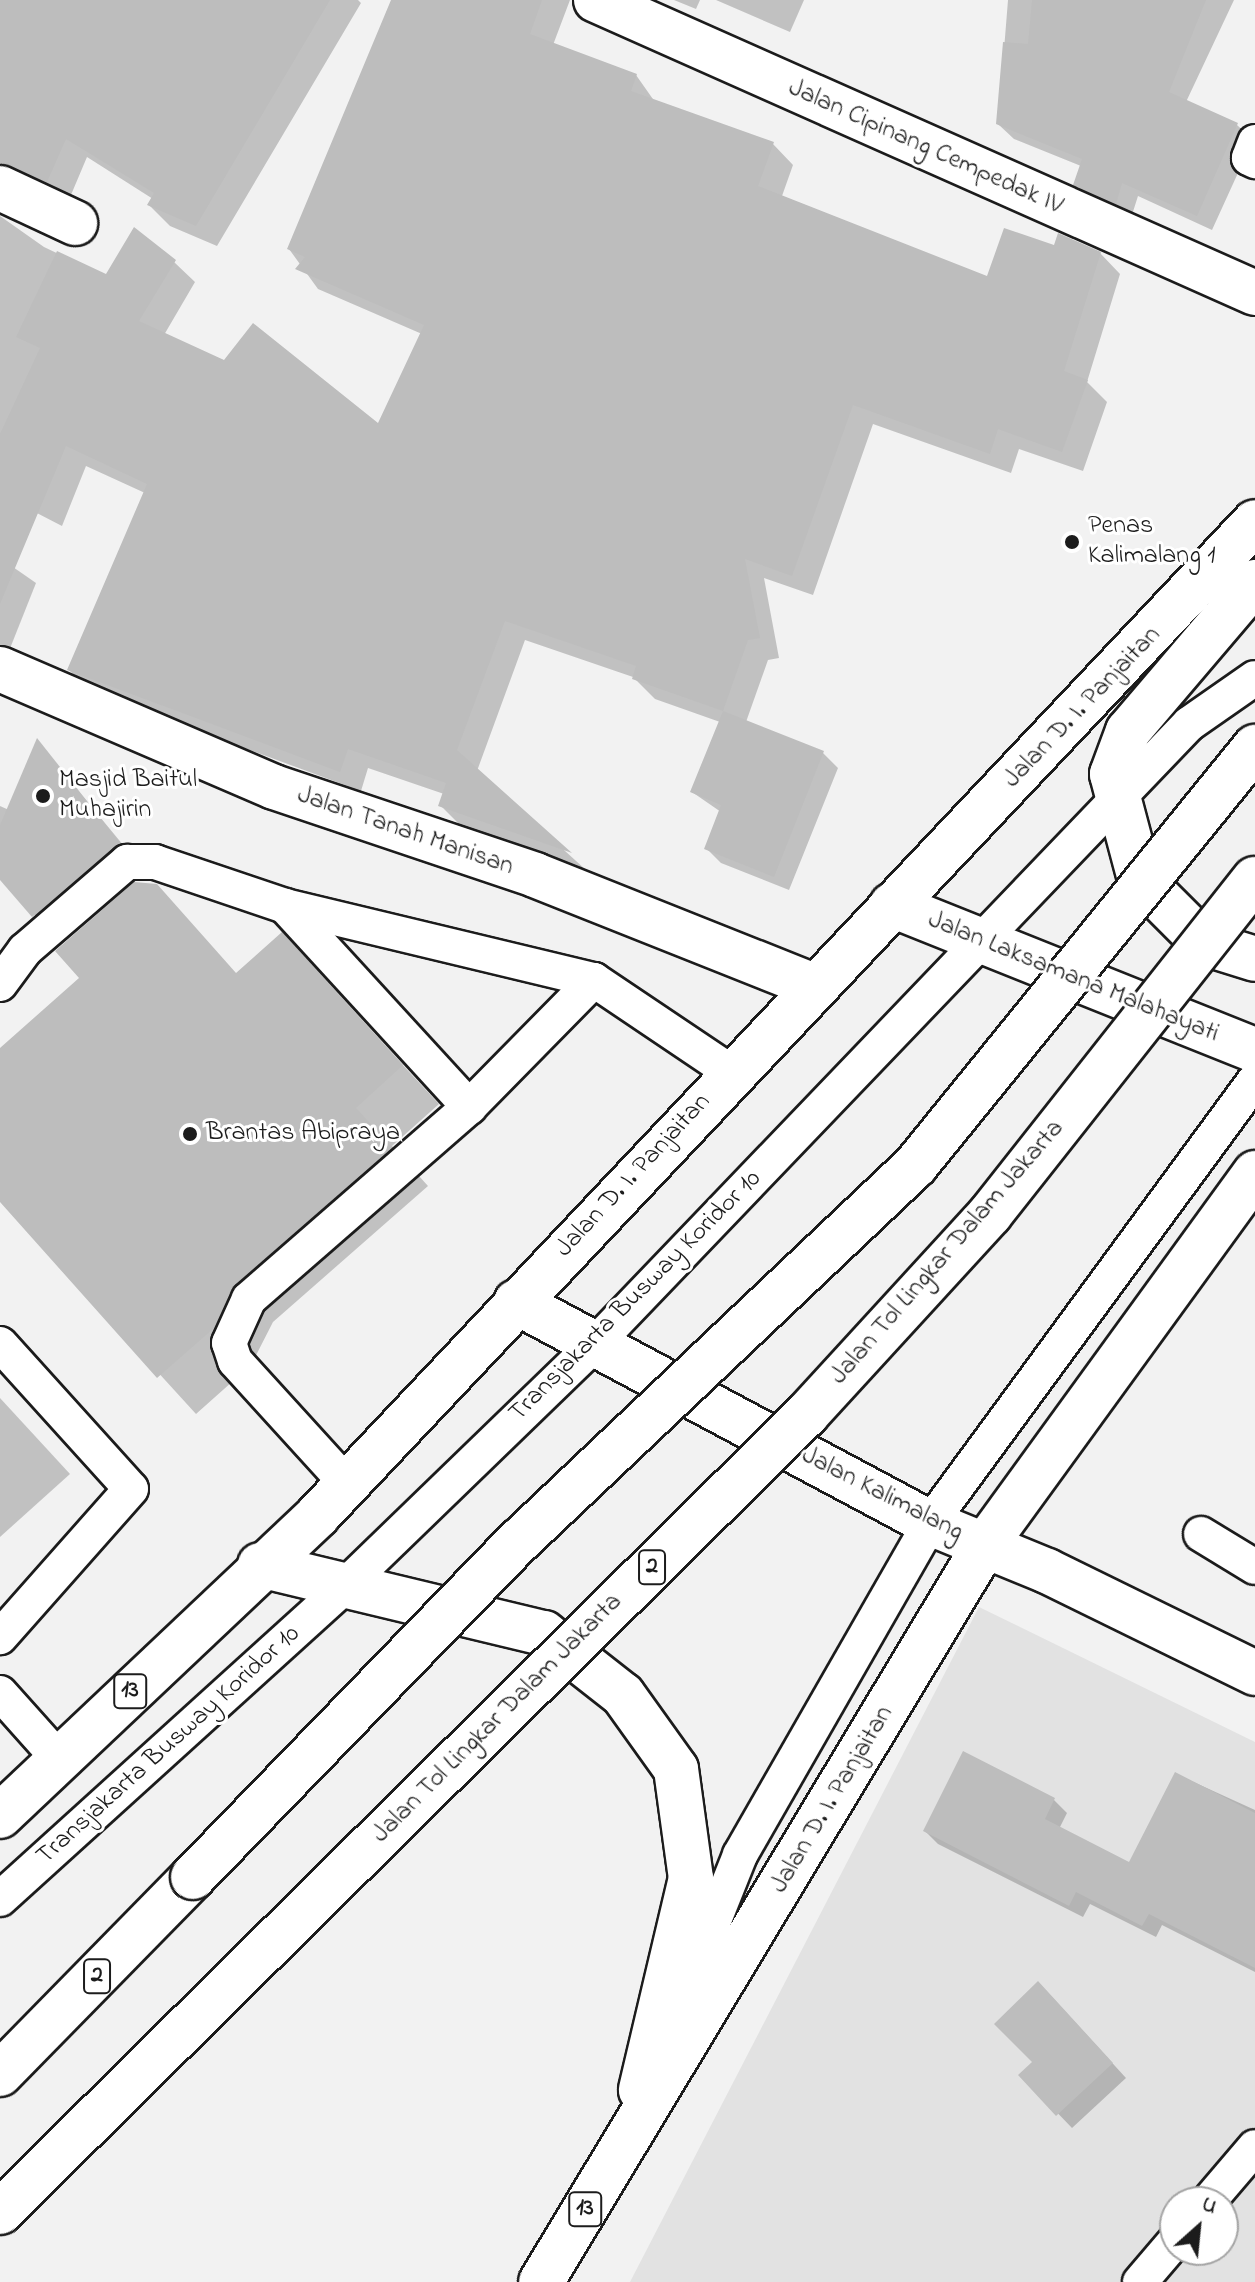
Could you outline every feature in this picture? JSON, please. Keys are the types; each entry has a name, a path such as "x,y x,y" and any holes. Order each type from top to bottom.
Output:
{"main road":[{"name":"Jalan Cipinang Cempedak IV","path":"596,0 1255,293"},
{"path":"0,188 75,223"},
{"name":"Jalan D. I. Panjaitan","path":"0,1816 347,1484 731,1072 1255,522"},
{"path":"1255,582 1128,731 1112,774 1140,879 1204,943 1255,959"},
{"name":"Jalan Tanah Manisan","path":"0,669 274,787 535,875 814,986"},
{"name":"2","path":"0,2074 520,1540 915,1166 1255,747"},
{"name":"Jalan Tol Lingkar Dalam Jakarta","path":"0,2212 807,1414 990,1214 1255,879"},
{"name":"Jalan Laksamana Malahayati","path":"892,905 975,942 1255,1050"},
{"name":"Jalan D. I. Panjaitan","path":"541,2282 985,1545 1255,1173"},
{"name":"Jalan Kalimalang","path":"516,1302 930,1523 985,1545 1255,1673"},
{"path":"260,1565 544,1633 623,1695 676,1769 691,1878 629,2135"},
{"path":"0,2034 193,1877"}],"lane":[{"path":"1255,142 1249,158 1255,161"},
{"name":"Transjakarta Busway Koridor 10","path":"0,1899 346,1585 595,1344 975,942 1117,801 1189,724 1255,678"},
{"path":"0,984 25,950 127,862 155,862 285,906 594,980 731,1072"},
{"path":"285,906 469,1107"},
{"path":"347,1484 235,1361 229,1343 249,1299 469,1107 594,980"},
{"path":"629,2135 740,1855 930,1523 1255,1080"},
{"path":"0,1344 131,1489 0,1637"},
{"path":"1201,1534 1255,1567"},
{"path":"0,1693 59,1759"},
{"path":"1222,2186 1255,2147"},
{"path":"1140,2282 1159,2260"}],"shaded area":[{"path":"979,1607 1255,1742 1255,2282 630,2282"}],"building":[{"path":"0,0 330,0 196,226 147,205 154,193 66,139 47,182 0,163"},
{"path":"391,0 542,0 530,34 637,74 631,91 774,142 758,186 987,276 1004,228 1054,245 1058,233 1101,252 1064,371 1088,380 1062,452 998,429 990,454 853,405 792,576 745,559 760,638 748,640 723,711 632,679 636,666 505,621 457,750 572,853 438,806 446,783 348,749 340,772 67,670 147,484 66,446 0,604 0,434 40,348 16,337 57,251 106,274 134,227 176,260 139,321 224,360 253,323 378,423 424,325 295,269 305,257 287,249"},
{"path":"1032,0 1206,0 1169,92 1238,123 1197,216 1122,183 1116,204 1073,185 1082,159 996,124 1003,42 1028,44"},
{"path":"723,711 824,751 774,877 704,849 721,805 690,792"},
{"name":"Masjid Baitul Muhajirin","path":"37,738 121,844 32,917 0,880 0,825"},
{"name":"Brantas Abipraya","path":"134,882 157,884 236,973 282,932 403,1065 356,1108 392,1147 236,1284 214,1328 157,1378 0,1202 0,1048 79,978 55,951"},
{"path":"963,1751 1055,1798 1045,1819 1129,1862 1175,1772 1255,1813 1255,1968 1149,1914 1142,1926 1076,1892 1069,1906 923,1831"},
{"path":"1038,1981 1113,2063 1056,2116 1018,2075 1032,2062 994,2024"}],"place":[{"name":"Penas Kalimalang 1","path":"1072,542"},
{"name":"Masjid Baitul Muhajirin","path":"43,796"},
{"name":"Brantas Abipraya","path":"190,1134"}]}
